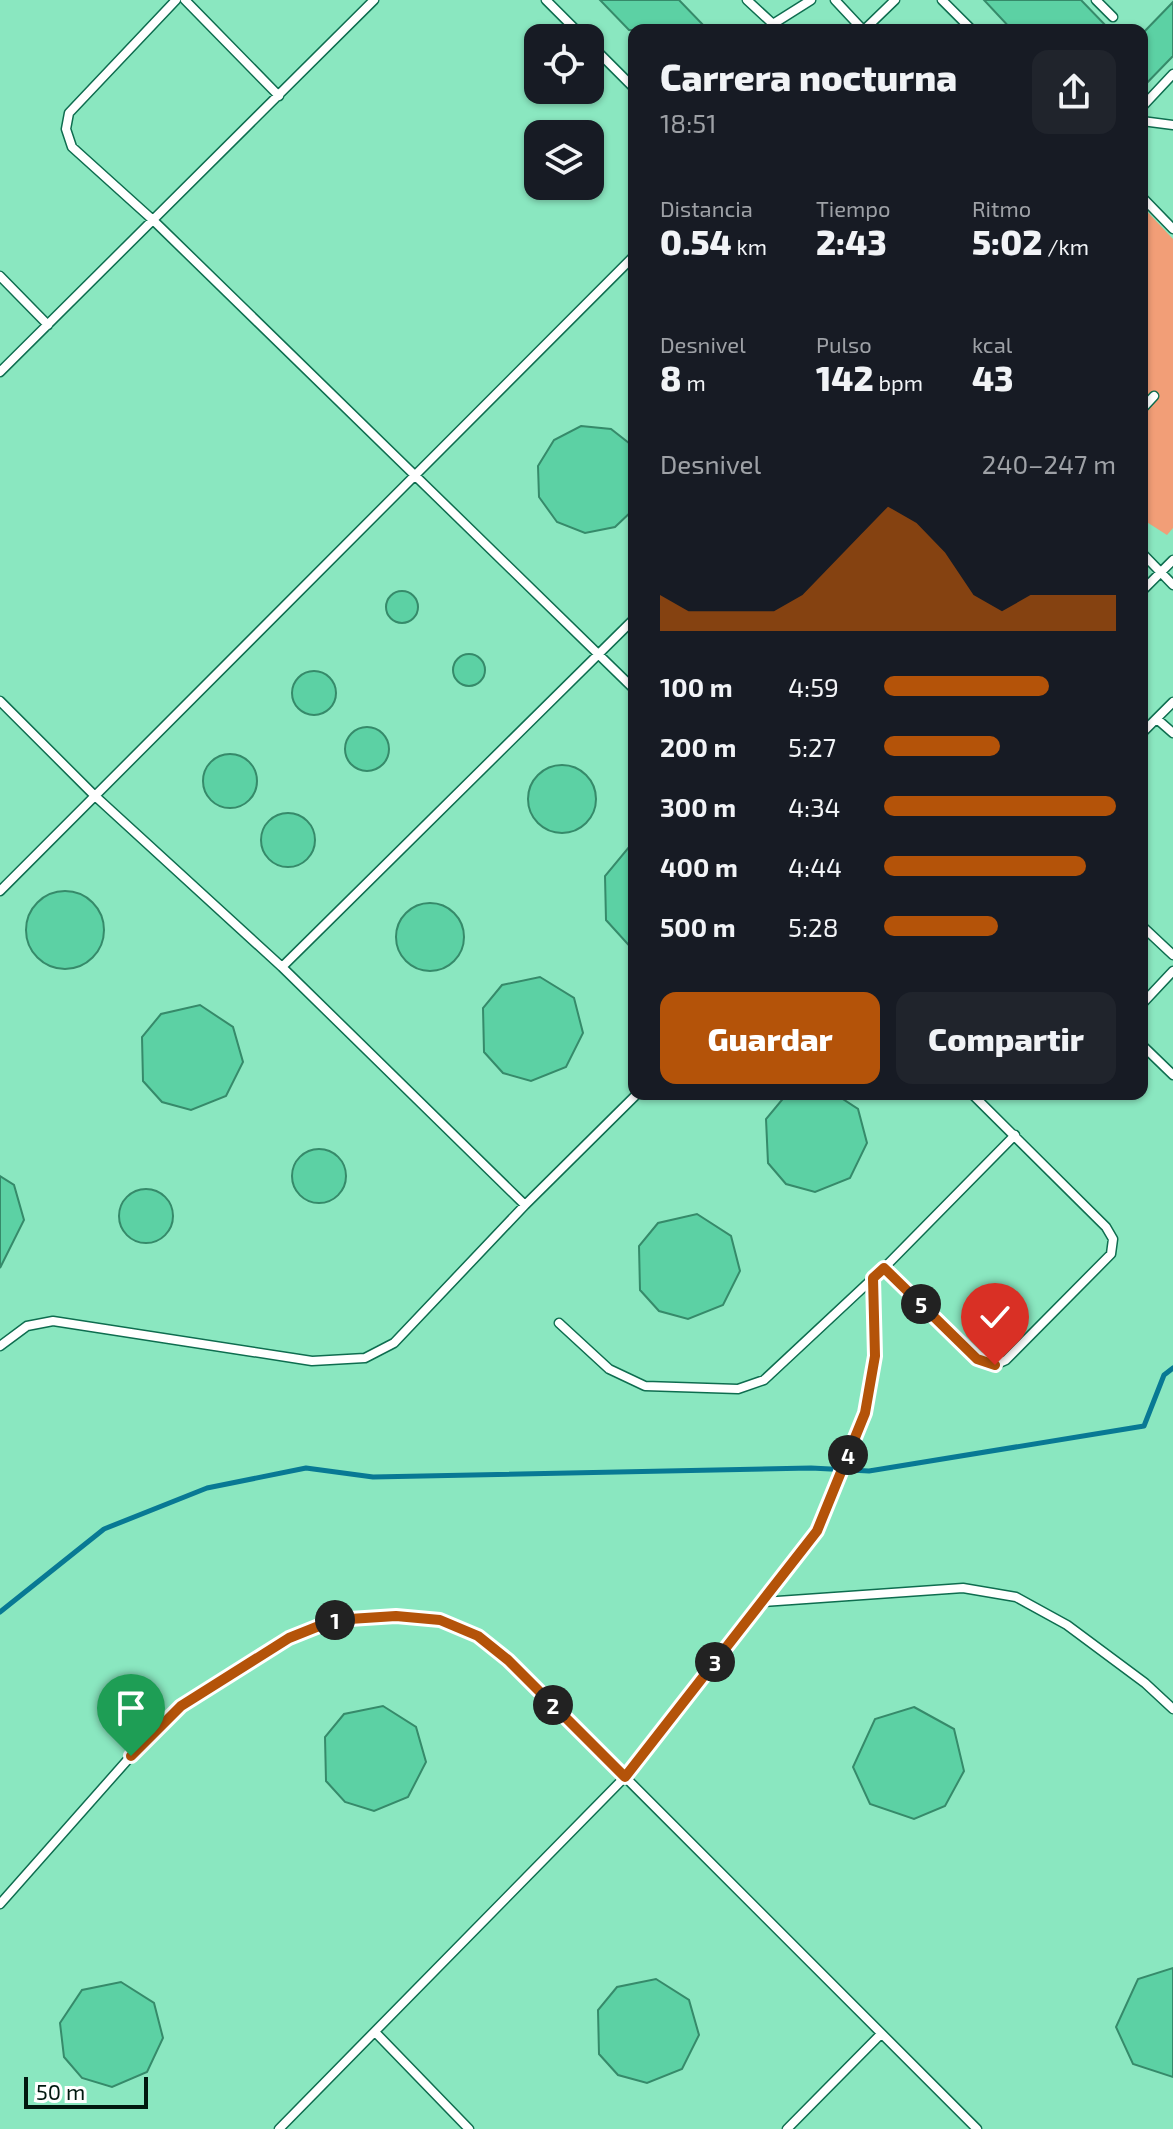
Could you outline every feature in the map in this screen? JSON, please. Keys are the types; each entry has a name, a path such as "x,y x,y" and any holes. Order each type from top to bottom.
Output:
{"lane":[{"path":"176,0 69,113 66,129 72,147 154,221 628,683"},
{"path":"185,0 279,96"},
{"path":"0,372 374,0"},
{"path":"546,0 570,24"},
{"path":"747,0 767,24"},
{"path":"775,24 811,0"},
{"path":"835,0 858,24"},
{"path":"870,24 895,0"},
{"path":"942,0 966,24"},
{"path":"1096,0 1113,17"},
{"path":"604,58 628,82"},
{"path":"1148,101 1173,74"},
{"path":"1148,122 1173,125"},
{"path":"1148,203 1173,229"},
{"path":"0,891 628,262"},
{"path":"0,276 48,325"},
{"path":"1148,402 1154,396"},
{"path":"1148,559 1173,585"},
{"path":"1148,585 1173,560"},
{"path":"282,967 628,625"},
{"path":"0,701 94,795 282,967 525,1205"},
{"path":"1148,727 1173,702"},
{"path":"1157,719 1173,733"},
{"path":"1148,932 1173,955"},
{"path":"1148,998 1173,971"},
{"path":"1148,1051 1173,1075"},
{"path":"0,1346 27,1326 53,1321 312,1361 365,1358 394,1343 525,1205 631,1100"},
{"path":"884,1268 977,1359 995,1365 1006,1360 1107,1260 1114,1247 1111,1233 978,1100"},
{"path":"559,1323 609,1369 645,1386 738,1389 764,1380 884,1268 1015,1135"},
{"path":"279,2129 625,1777 817,1531 865,1413 875,1356 873,1278"},
{"path":"763,1602 963,1588 1016,1597 1067,1625 1145,1683 1173,1709"},
{"path":"0,1904 131,1756 181,1706 289,1638 334,1620 396,1616 440,1620 478,1636 508,1660 977,2129"},
{"path":"375,2032 469,2129"},
{"path":"787,2129 881,2034"}],"shaded area":[{"path":"0,0 1173,0 1173,2129 0,2129"},
{"path":"1148,212 1173,239 1173,528 1167,535 1148,523"}],"building":[{"path":"600,0 679,0 702,24 628,24 628,29"},
{"path":"984,0 1081,0 1104,24 1006,24"},
{"path":"1173,2 1173,56 1148,82 1148,28"},
{"path":"581,426 611,429 628,442 628,515 615,527 585,533 557,522 539,497 538,466 554,440"},
{"path":"402,591 413,596 418,607 413,618 402,623 391,618 386,607 391,596"},
{"path":"469,654 480,659 485,670 480,681 469,686 458,681 453,670 458,659"},
{"path":"314,671 329,678 336,693 329,708 314,715 299,708 292,693 299,678"},
{"path":"367,727 382,734 389,749 382,764 367,771 352,764 345,749 352,734"},
{"path":"230,754 249,762 257,781 249,800 230,808 211,800 203,781 211,762"},
{"path":"562,765 586,775 596,799 586,823 562,833 538,823 528,799 538,775"},
{"path":"288,813 307,821 315,840 307,859 288,867 269,859 261,840 269,821"},
{"path":"628,848 628,944 606,920 605,876"},
{"path":"65,891 80,894 97,908 104,930 101,945 87,962 65,969 50,966 33,952 26,930 29,915 43,898"},
{"path":"430,903 454,913 464,937 454,961 430,971 406,961 396,937 406,913"},
{"path":"540,977 574,998 583,1033 566,1067 531,1081 503,1073 484,1052 483,1008 502,985"},
{"path":"200,1005 233,1027 243,1062 226,1096 191,1110 162,1102 143,1081 142,1037 161,1014"},
{"path":"782,1100 844,1100 858,1109 867,1143 850,1178 815,1192 786,1184 768,1163 766,1119"},
{"path":"319,1149 338,1157 346,1176 338,1195 319,1203 300,1195 292,1176 300,1157"},
{"path":"0,1176 14,1185 24,1220 0,1268"},
{"path":"146,1189 165,1197 173,1216 165,1235 146,1243 127,1235 119,1216 127,1197"},
{"path":"697,1214 731,1236 740,1271 723,1305 688,1319 659,1311 640,1290 639,1246 658,1223"},
{"path":"383,1706 416,1727 426,1762 408,1797 374,1811 345,1802 326,1781 325,1737 344,1714"},
{"path":"914,1707 954,1729 964,1771 945,1806 914,1819 870,1804 853,1767 875,1719"},
{"path":"1173,1968 1173,2077 1133,2064 1116,2027 1138,1979"},
{"path":"656,1979 689,2000 699,2035 682,2069 647,2083 618,2075 599,2054 598,2010 617,1987"},
{"path":"121,1982 154,2003 163,2038 147,2072 112,2087 82,2078 64,2057 60,2023 82,1990"}],"waterway":[{"path":"0,1612 104,1529 207,1488 306,1468 373,1477 811,1468 869,1471 1144,1426 1164,1375 1173,1368"}],"route":[{"path":"131,1756 181,1706 289,1638 334,1620 396,1616 440,1620 478,1636 508,1660 625,1777 817,1531 865,1413 875,1356 873,1278 884,1268 977,1359 995,1365"}]}
